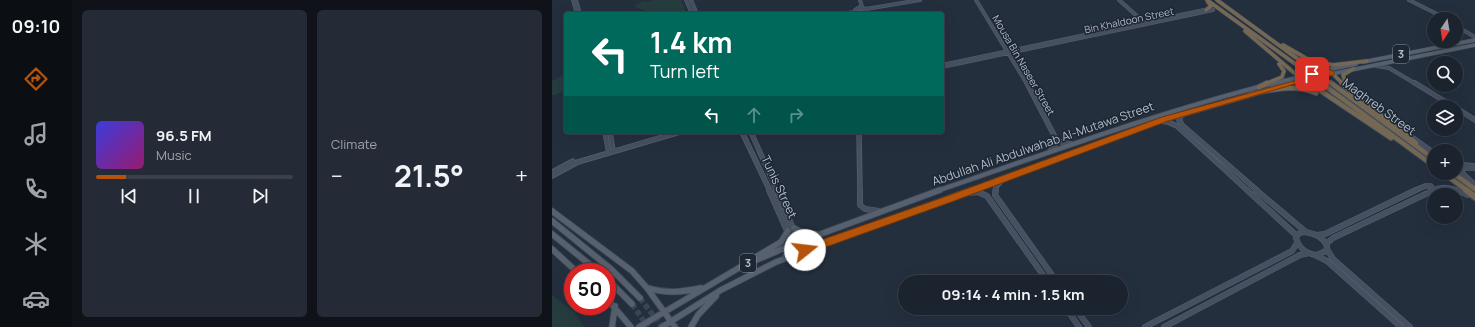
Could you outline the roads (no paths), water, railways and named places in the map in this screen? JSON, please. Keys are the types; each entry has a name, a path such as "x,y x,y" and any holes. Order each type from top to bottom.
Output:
{"highway":[{"name":"Maghreb Street","path":"1207,0 1427,161"},
{"path":"1206,10 1211,6 1207,0"},
{"name":"Maghreb Street","path":"1217,0 1427,154"},
{"path":"1221,10 1267,50 1303,78 1336,102 1424,159"},
{"path":"1242,18 1326,72 1332,73 1356,96 1427,153"},
{"path":"1259,87 1278,80 1284,73 1282,68 1267,50"},
{"path":"1292,50 1314,61 1327,65 1367,61"},
{"path":"1353,68 1344,74 1343,78 1344,82 1356,96"},
{"path":"1251,94 1292,86 1311,90 1336,102"},
{"path":"1452,180 1475,198"},
{"path":"1463,180 1475,189"}],"main road":[{"name":"Abdullah Ali Abdulwahab Al-Mutawa Street","path":"640,327 751,262 795,247 799,242 886,211 917,198 1130,125 1259,87 1303,78 1367,61 1475,40"},
{"name":"3","path":"1332,73 1475,45"},
{"name":"Abdullah Ali Abdulwahab Al-Mutawa Street","path":"671,321 721,290 768,265 810,249 1160,121 1321,72 1326,72"},
{"path":"552,211 626,267 647,288 675,327"},
{"path":"552,221 611,269 640,298"},
{"path":"794,228 805,234 828,232"},
{"path":"751,262 760,254 781,242 788,232"},
{"path":"552,234 588,263"},
{"path":"552,249 567,263"},
{"path":"647,288 659,293 674,294 706,287"},
{"path":"616,288 632,304"},
{"path":"691,327 698,315 721,290"},
{"path":"616,307 632,327"},
{"path":"612,327 614,315"},
{"name":"3","path":"662,327 671,321"}],"street":[{"path":"575,0 577,12"},
{"path":"575,0 579,12"},
{"path":"686,0 691,12"},
{"path":"691,0 696,12"},
{"path":"860,0 862,7 866,9"},
{"path":"863,12 866,9 920,0"},
{"name":"Mousa Bin Naseer Street","path":"976,0 1009,52 1056,139"},
{"path":"1118,0 1144,24"},
{"path":"1405,0 1430,12"},
{"path":"1409,0 1431,12"},
{"path":"850,12 862,7"},
{"name":"Bin Khaldoon Street","path":"944,66 1213,10 1206,10 1144,24"},
{"path":"1463,28 1475,33"},
{"path":"1463,29 1475,37"},
{"path":"1406,58 1391,64 1392,68 1442,100"},
{"path":"1362,67 1384,66 1400,74"},
{"path":"1463,113 1475,120"},
{"path":"1145,327 1294,249 1297,243 1297,236 1248,191 1182,126 1179,120 1182,114"},
{"path":"1160,121 1168,122 1176,126 1202,146"},
{"path":"1176,126 1182,126"},
{"path":"1399,129 1427,148"},
{"path":"606,134 611,151"},
{"path":"610,134 611,151"},
{"path":"552,176 578,162 665,134"},
{"path":"552,172 573,161 673,134"},
{"name":"Tunis Street","path":"743,134 795,247"},
{"name":"Tunis Street","path":"752,134 799,242"},
{"path":"859,134 860,205 868,210 886,211"},
{"path":"1047,154 1054,147 1056,139 1063,143 1078,144"},
{"path":"1208,152 1297,226 1306,232 1317,235 1325,234 1426,186 1432,188"},
{"path":"1463,165 1475,167"},
{"path":"1475,167 1464,168 1461,172 1475,185"},
{"path":"1003,178 994,191 996,196 1052,275"},
{"path":"1248,191 1253,188"},
{"path":"1439,188 1452,188"},
{"path":"769,192 774,197 778,195"},
{"path":"965,193 980,192 985,194 990,199 1043,275"},
{"path":"1463,192 1475,198"},
{"path":"1315,255 1323,254 1333,238 1427,193"},
{"path":"1254,196 1255,194 1261,195"},
{"path":"990,199 992,196 996,196"},
{"path":"1374,210 1376,214 1381,215"},
{"path":"1368,213 1373,215 1373,218"},
{"path":"1010,226 1015,226 1016,224"},
{"path":"1014,233 1016,231 1021,231"},
{"path":"1297,236 1299,233 1306,232"},
{"path":"1317,235 1333,260 1410,327"},
{"path":"1297,243 1302,249 1327,261 1401,327"},
{"path":"768,265 795,247 810,249"},
{"path":"1294,249 1299,251 1300,255"},
{"path":"1164,327 1300,255 1309,253"},
{"path":"1327,261 1329,258 1333,260"},
{"path":"1359,290 1362,290 1364,287"},
{"path":"1367,297 1367,294 1373,294"},
{"path":"1175,312 1176,316 1181,318"},
{"path":"1070,315 1078,327"},
{"path":"1080,315 1088,327"},
{"path":"1165,316 1170,319 1171,324"}],"tunnel":[{"path":"640,298 662,327"},
{"path":"632,304 648,327"}]}
